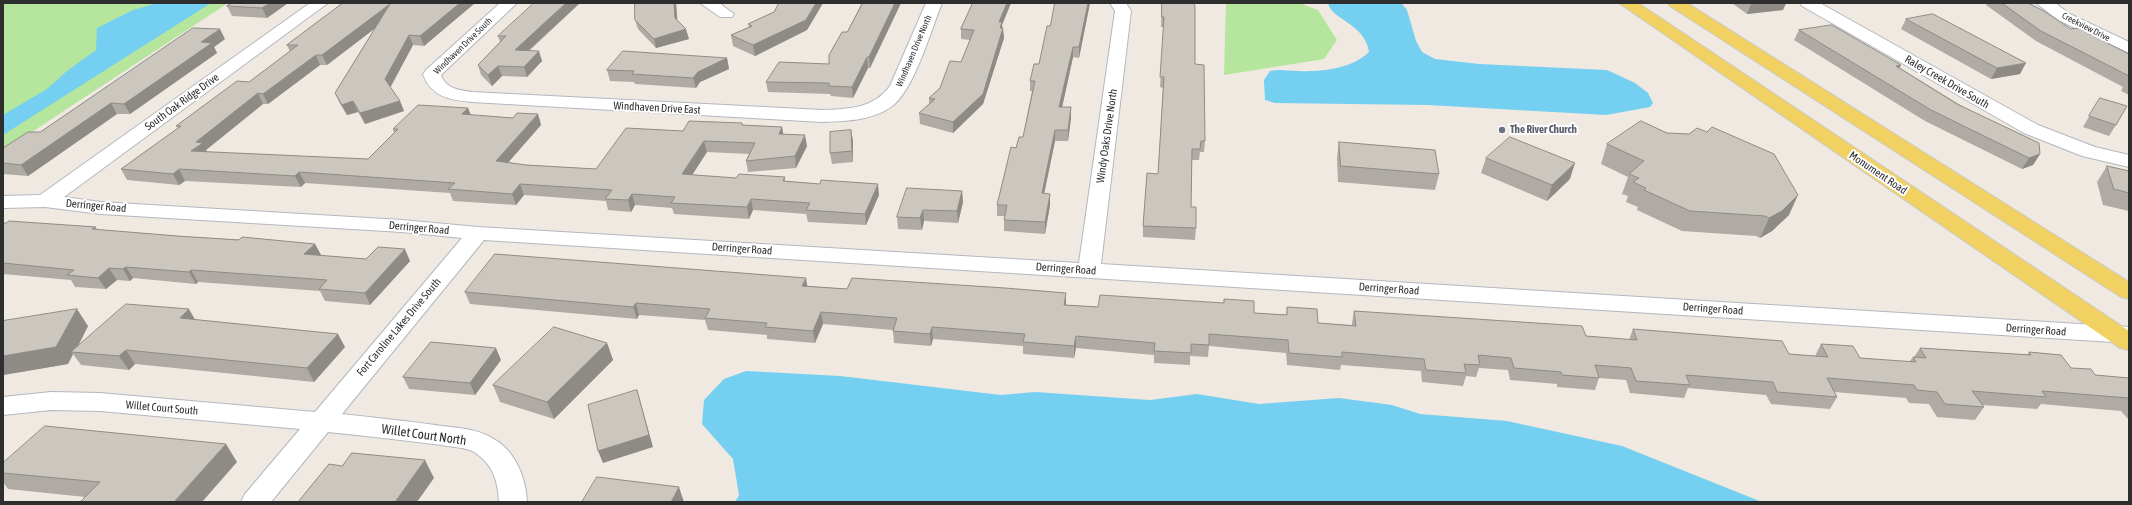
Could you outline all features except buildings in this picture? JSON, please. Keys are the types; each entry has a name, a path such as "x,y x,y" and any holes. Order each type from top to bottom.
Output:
{"main road":[{"name":"Monument Road","path":"1627,3 2125,337"},
{"path":"1676,3 2129,292"}],"street":[{"name":"South Oak Ridge Drive","path":"45,201 320,3"},
{"name":"Windhaven Drive South","path":"442,91 434,83 432,74 508,3"},
{"path":"708,3 726,14"},
{"name":"Windhaven Drive North","path":"871,110 892,98 899,87 934,3"},
{"name":"Windy Oaks Drive North","path":"1089,270 1123,12 1118,3"},
{"name":"Raley Creek Drive South","path":"1808,3 2031,129 2089,152 2129,161"},
{"name":"Creekview Drive","path":"2044,3 2064,17 2129,48"},
{"name":"Windhaven Drive East","path":"442,91 472,97 822,116 848,115 871,110"},
{"name":"Derringer Road","path":"3,202 45,201 101,208 402,226 478,233 1089,270 2125,337"},
{"name":"Fort Caroline Lakes Drive South","path":"255,502 478,233"},
{"name":"Willet Court South","path":"3,406 24,402 81,401 320,422"},
{"name":"Willet Court North","path":"320,422 434,434 465,439 485,445 502,461 513,486 513,502"}],"green space":[{"path":"3,3 228,3 3,151"},
{"path":"1226,3 1299,3 1318,10 1337,40 1324,59 1224,75"}],"water":[{"path":"158,3 211,3 3,135 3,115 47,89 67,71 96,50 97,28 133,10"},
{"path":"1328,3 1401,3 1407,10 1416,41 1422,52 1435,59 1479,64 1607,70 1635,83 1648,93 1653,103 1650,107 1606,115 1428,105 1275,103 1265,100 1264,80 1270,71 1326,70 1345,66 1362,58 1369,52 1366,42 1361,34 1335,14 1330,9"},
{"path":"746,371 840,376 1001,395 1035,392 1150,400 1197,394 1259,404 1339,398 1392,405 1420,414 1507,421 1622,446 1762,502 735,502 739,495 733,459 702,424 704,400 724,379"}],"place":[{"name":"The River Church","path":"1502,130"}]}
